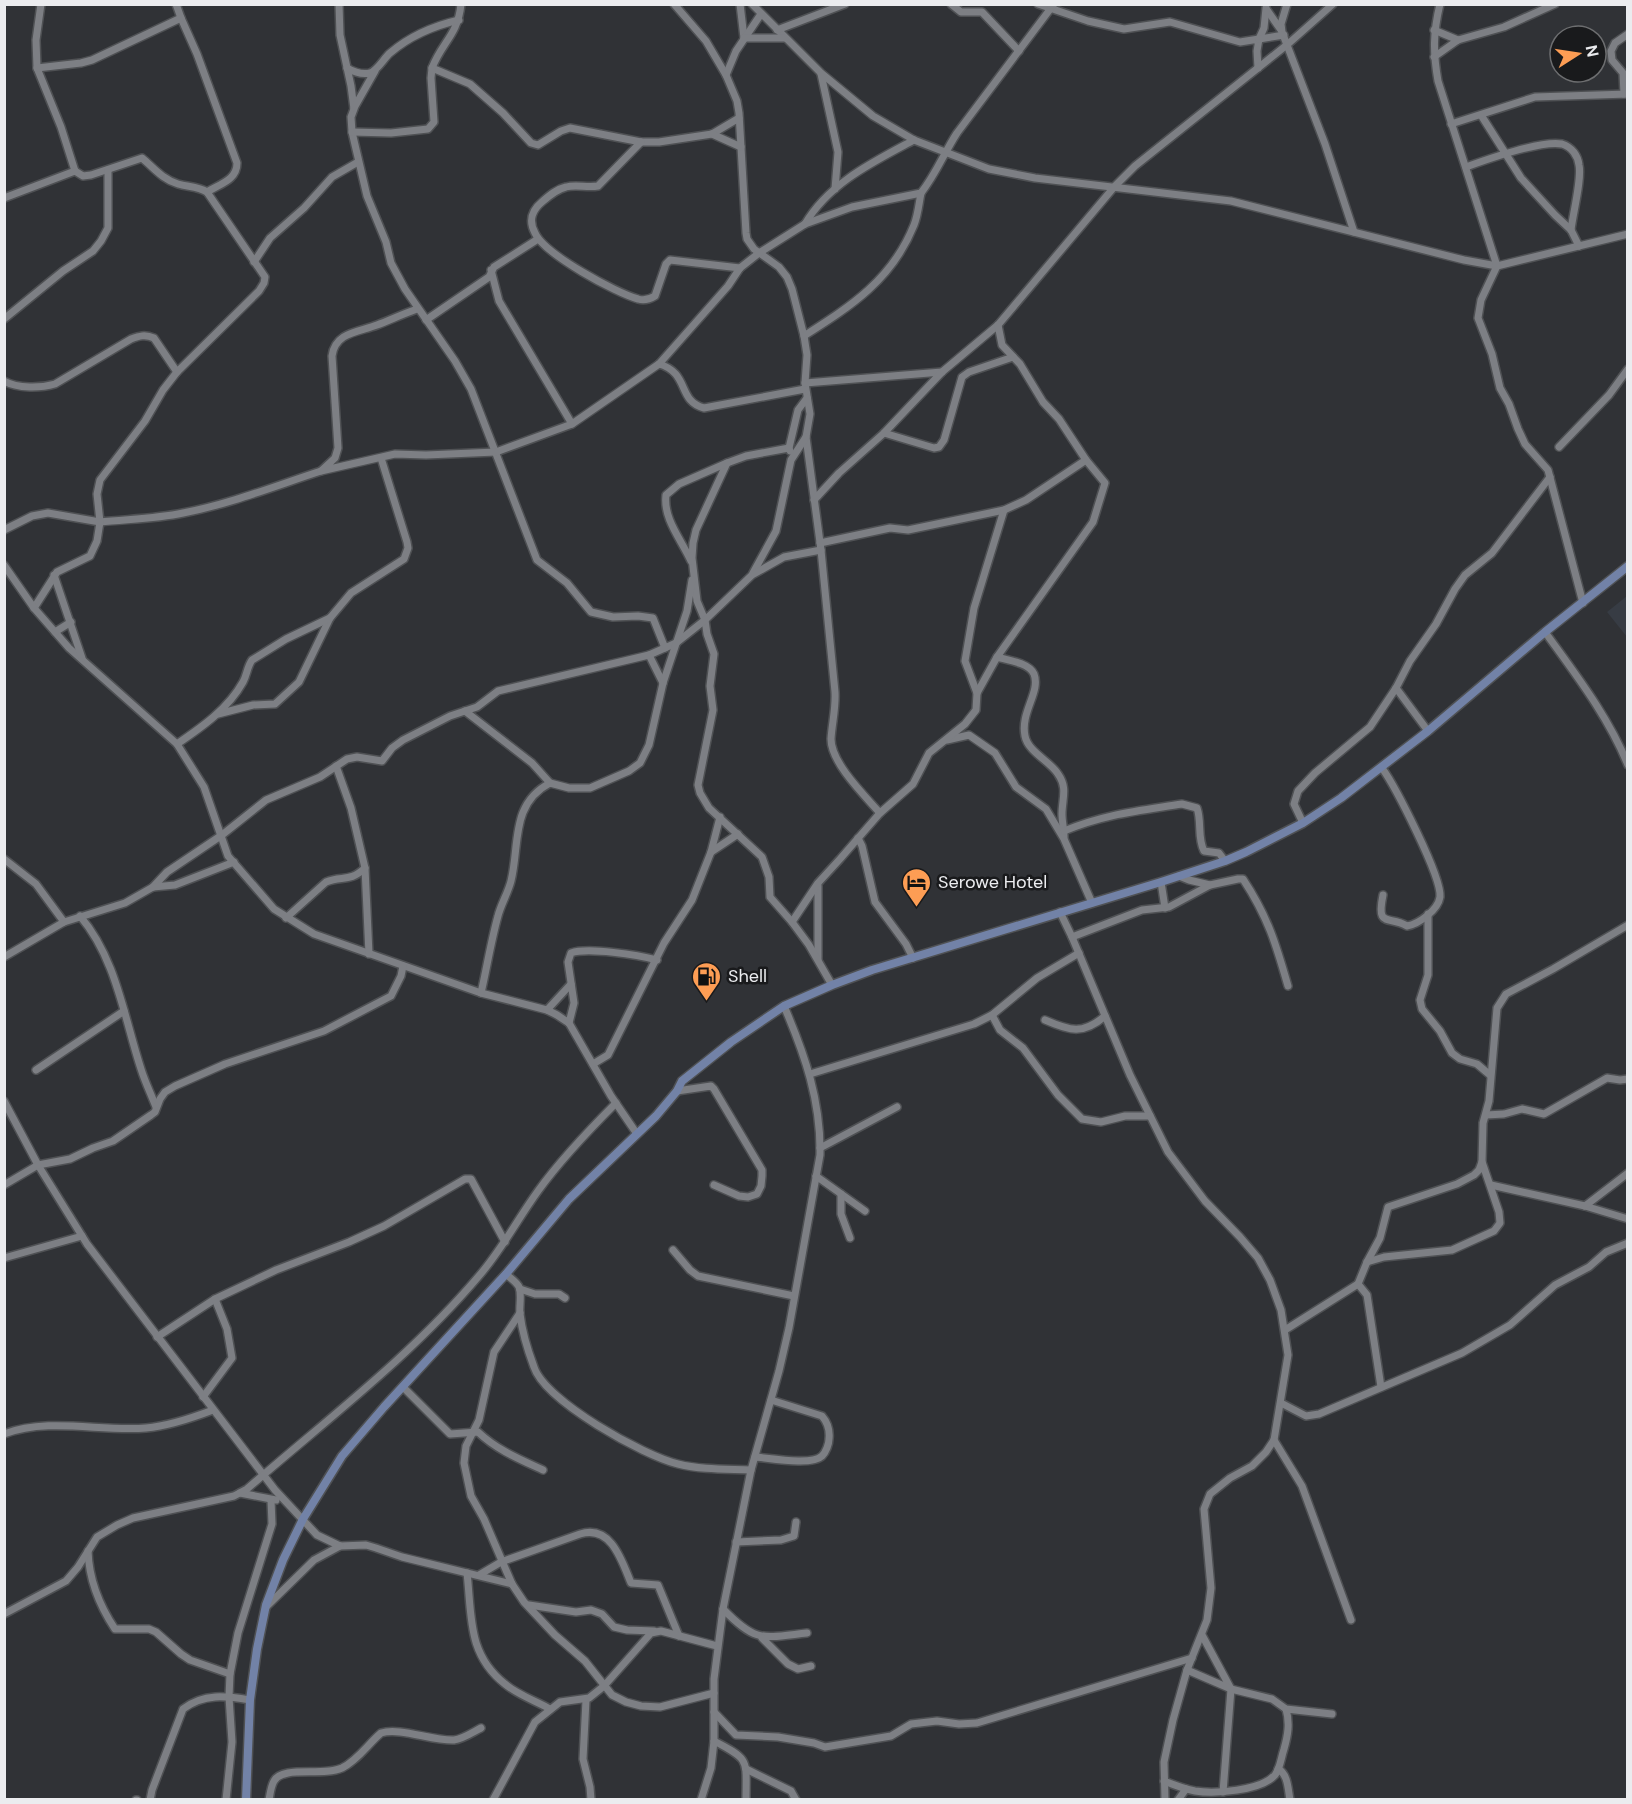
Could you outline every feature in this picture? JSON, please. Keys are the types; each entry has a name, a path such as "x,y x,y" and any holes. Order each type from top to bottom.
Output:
{"main road":[{"path":"246,1800 250,1700 265,1608 283,1560 303,1519 342,1456 506,1274 569,1199 656,1116 677,1091 682,1081 784,1006 832,985 1225,861 1303,823 1382,768 1628,566"}],"street":[{"path":"34,608 54,575 90,556 97,541 100,522 98,494 100,480 145,421 163,390 177,372 262,287 265,277 207,192 160,176 142,158 83,176 75,171 37,68 36,40 41,4"},
{"path":"176,4 237,163 234,177 207,192"},
{"path":"339,4 340,35 354,109"},
{"path":"352,132 391,133 432,127 434,122 432,68 438,54 453,35 459,20 461,4"},
{"path":"674,4 706,41 726,75 737,101 747,239 759,253 779,267 787,277 804,336 807,355 805,386 810,414 806,437 821,546 835,698 832,744 843,767 880,813"},
{"path":"740,4 744,38"},
{"path":"752,4 820,73 873,116 914,140 989,169 1011,174 1231,201 1464,260 1497,266 1628,234"},
{"path":"777,30 845,4"},
{"path":"951,4 961,12 982,12 1019,51"},
{"path":"961,12 979,4"},
{"path":"1038,4 1088,21 1124,29 1170,22 1240,42 1283,33"},
{"path":"1283,33 1281,24 1287,4"},
{"path":"814,500 839,473 884,433 942,372 998,325 1115,186 1135,166 1288,44 1333,4"},
{"path":"1440,4 1434,30 1434,57 1438,81 1497,266 1481,300 1478,318 1492,354 1500,388 1509,404 1518,429 1525,444 1541,461 1550,477 1583,603"},
{"path":"1434,57 1458,40 1504,27 1555,4"},
{"path":"1266,6 1288,44 1354,232"},
{"path":"1258,68 1257,51 1264,28 1266,6"},
{"path":"804,336 852,305 873,288 885,274 914,224 921,193 933,177 945,152 1052,7"},
{"path":"726,75 736,51 761,14"},
{"path":"37,68 92,60 181,18"},
{"path":"459,20 424,30 391,52 375,71 354,109 351,117 352,132 367,196 386,242 391,263 417,309 463,374 496,452 537,560 567,583 591,612 613,617 653,618 665,648"},
{"path":"1434,30 1458,40"},
{"path":"1451,124 1535,97 1626,94 1623,73 1612,60 1611,51 1615,43 1628,33"},
{"path":"744,38 785,38"},
{"path":"347,68 361,74 375,71"},
{"path":"432,68 470,84 535,145 570,128 641,142 659,142 712,134 739,118"},
{"path":"820,73 836,136 838,152 835,189"},
{"path":"1481,115 1504,154 1537,197 1571,230 1579,246"},
{"path":"712,134 741,147"},
{"path":"805,224 812,213 835,189 867,165 914,140"},
{"path":"641,142 598,186 563,187 535,207 531,223 538,239 567,262 615,290 640,300 656,296 666,264 670,260 740,268"},
{"path":"1466,167 1504,154 1555,144 1563,144 1571,148 1578,157 1580,168 1571,230"},
{"path":"254,262 270,238 304,208 332,177 358,162"},
{"path":"4,319 63,271 93,251 101,241 108,228 108,170"},
{"path":"4,198 75,171"},
{"path":"4,530 32,516 48,513 100,522 158,518 212,507 321,471 400,454 496,452 572,423 659,364 728,286 740,268 805,224 852,207 921,193"},
{"path":"426,320 489,277 491,270 509,256 538,239"},
{"path":"491,270 499,301 572,423"},
{"path":"321,471 335,458 338,448 332,356 335,347 346,335 417,309"},
{"path":"977,693 997,657 1093,522 1105,483 1086,460 1059,419 1042,402 1020,364 1002,345 998,325"},
{"path":"4,381 27,386 55,384 131,339 148,335 154,338 177,372"},
{"path":"884,433 934,448 939,447 944,440 962,377 969,372 1013,357"},
{"path":"659,364 673,369 690,401 705,408 805,386 878,375 896,377 921,372 942,372"},
{"path":"1559,447 1609,395 1628,369"},
{"path":"791,460 789,448 798,411 807,398"},
{"path":"752,575 776,531 791,460 806,437"},
{"path":"693,566 680,537 669,520 666,495 679,484 727,463 746,456 789,448"},
{"path":"215,715 253,705 274,704 299,682 330,618 351,593 404,559 407,553 407,542 381,458"},
{"path":"4,957 64,922 125,903 153,887 167,872 222,835 266,801 320,777 347,759 357,757 382,761 392,748 403,740 450,716 477,706 491,695 506,688 536,683 555,676 650,655 676,643 705,621 752,575 784,557 890,528 908,530 1005,510 1026,500 1086,460"},
{"path":"727,463 696,530 693,543 693,574 698,606 705,621 714,654 710,686 713,710 698,785 702,797 720,818 762,856 769,877 770,897 792,921 818,959 832,985"},
{"path":"1303,823 1294,804 1298,791 1328,761 1370,727 1465,575 1492,553 1550,477"},
{"path":"792,921 818,884 880,813 913,784 929,753 971,716 977,705 977,693 964,661 974,608 1005,510"},
{"path":"4,565 34,608 55,632 177,744 204,787 228,856 262,897 286,918 314,934 481,993 547,1010 568,1023 637,1134"},
{"path":"465,711 532,763 550,783 569,788 590,788 629,771 640,763 649,745 663,683 687,611 693,574"},
{"path":"54,575 82,659"},
{"path":"177,744 231,700 245,680 252,660 286,639 330,618"},
{"path":"55,632 71,622"},
{"path":"1545,632 1601,712 1628,765"},
{"path":"650,655 663,683"},
{"path":"997,657 1026,666 1034,675 1036,685 1023,722 1025,738 1031,748 1058,773 1063,783 1064,835"},
{"path":"1396,688 1428,731"},
{"path":"969,735 971,716"},
{"path":"945,741 969,735 995,753 1016,786 1046,809 1064,835 1092,903"},
{"path":"336,766 351,808 365,868 369,954"},
{"path":"1382,768 1398,793 1437,878 1440,900 1435,908 1411,926 1386,921 1381,912 1383,895"},
{"path":"481,993 498,914 511,880 519,824 525,807 534,794 550,783"},
{"path":"1064,835 1089,821 1116,813 1189,805 1197,808 1199,813 1200,836 1204,851 1219,853 1225,861"},
{"path":"593,1064 608,1054 664,943 692,900 711,852 720,818"},
{"path":"711,852 738,834"},
{"path":"858,838 862,846 875,903 906,944 913,958"},
{"path":"4,859 36,884 64,922"},
{"path":"153,887 175,885 234,862"},
{"path":"286,918 326,882 352,878 365,868"},
{"path":"1179,876 1210,885"},
{"path":"1072,937 1142,909 1165,908 1210,885 1244,879 1262,909 1273,934 1288,986"},
{"path":"1161,882 1165,908"},
{"path":"818,884 818,959"},
{"path":"1060,912 1130,1076 1168,1152 1205,1201 1258,1258 1270,1280 1281,1310 1288,1355 1274,1440 1252,1466 1230,1478 1210,1494 1204,1509 1211,1588 1207,1620 1187,1670 1173,1720 1164,1762 1165,1800"},
{"path":"1428,914 1428,975 1420,1000 1422,1009 1440,1031 1452,1053 1460,1059 1478,1064 1490,1076"},
{"path":"80,916 100,945 117,989 141,1071 157,1108"},
{"path":"1285,1330 1358,1284 1380,1238 1388,1207 1466,1180 1479,1170 1482,1162 1483,1128 1489,1101 1497,1008 1506,994 1628,925"},
{"path":"568,1023 574,1003 568,958 574,951 633,954 657,960"},
{"path":"810,1074 934,1034 968,1026 992,1015 1037,978 1079,953"},
{"path":"4,1185 38,1165 70,1160 113,1141 151,1116 165,1092 175,1086 225,1064 324,1031 391,996 401,976 403,966"},
{"path":"547,1010 571,984"},
{"path":"701,1800 711,1768 717,1646 723,1609 751,1470 781,1360 820,1148 818,1106 810,1074 784,1006"},
{"path":"36,1070 124,1011"},
{"path":"992,1015 1000,1030 1023,1048 1058,1095 1082,1119 1101,1122 1125,1116 1150,1116"},
{"path":"1046,1020 1074,1030 1094,1024 1105,1016"},
{"path":"1486,1115 1504,1114 1522,1109 1544,1114 1607,1078 1628,1078"},
{"path":"677,1091 711,1086 762,1170 761,1186 757,1194 748,1197 739,1196 714,1185"},
{"path":"4,1101 38,1165 82,1236 263,1474 324,1540 340,1546 366,1545 402,1557 512,1584"},
{"path":"4,1614 66,1581 97,1537 125,1521 240,1493 333,1416 405,1352 476,1279 505,1242 565,1155 616,1103"},
{"path":"820,1148 897,1107"},
{"path":"1367,1262 1384,1257 1452,1250 1489,1235 1498,1227 1500,1219 1482,1162"},
{"path":"1586,1206 1628,1173"},
{"path":"816,1176 865,1211"},
{"path":"157,1337 215,1299 276,1270 384,1226 465,1179 471,1179 505,1242"},
{"path":"1491,1185 1586,1206 1628,1219"},
{"path":"841,1194 841,1214 850,1238"},
{"path":"4,1258 82,1236"},
{"path":"1281,1403 1297,1413 1312,1416 1462,1353 1510,1325 1555,1285 1589,1267 1606,1252 1628,1242"},
{"path":"673,1250 698,1276 794,1296"},
{"path":"506,1274 520,1289 520,1312 534,1369 545,1386 569,1405 636,1449 657,1458 699,1468 751,1470"},
{"path":"1358,1284 1367,1295 1381,1387"},
{"path":"520,1289 535,1294 559,1294 565,1298"},
{"path":"203,1397 232,1358 227,1329 215,1299"},
{"path":"520,1312 494,1352 479,1420 465,1454 467,1485 512,1584 527,1605 555,1635 585,1660 612,1695 641,1706 660,1707 714,1693"},
{"path":"403,1387 450,1434 478,1432 510,1456 543,1470"},
{"path":"755,1457 806,1461 823,1456 829,1444 830,1431 822,1416 771,1400"},
{"path":"4,1434 44,1426 146,1428 166,1425 213,1410"},
{"path":"1274,1440 1302,1486 1351,1620"},
{"path":"240,1493 271,1500 285,1500"},
{"path":"226,1800 232,1742 230,1674 237,1633 272,1524 271,1500"},
{"path":"736,1542 786,1539 794,1536 796,1522"},
{"path":"479,1575 501,1562 589,1531 600,1534 616,1549 631,1582 658,1585 678,1636"},
{"path":"265,1608 314,1560 340,1546"},
{"path":"88,1551 96,1593 115,1629 149,1629 156,1632 190,1660 230,1674"},
{"path":"467,1573 474,1641 485,1663 506,1685 550,1709"},
{"path":"527,1605 576,1612 591,1610 602,1614 614,1627 654,1631 717,1646"},
{"path":"723,1609 742,1628 762,1638 788,1664 798,1669 811,1666"},
{"path":"493,1800 535,1722 564,1701 586,1700 604,1686 654,1631"},
{"path":"762,1638 807,1633"},
{"path":"1202,1635 1231,1689 1223,1792"},
{"path":"714,1712 736,1735 778,1737 825,1747 841,1746 891,1736 911,1724 937,1721 959,1724 977,1723 1192,1658"},
{"path":"1187,1670 1231,1689 1272,1700 1286,1709 1332,1714"},
{"path":"150,1800 183,1709 193,1702 214,1696 250,1700"},
{"path":"586,1700 583,1759 591,1800"},
{"path":"1164,1781 1186,1789 1223,1792 1256,1786 1269,1780 1278,1769 1287,1737 1286,1709"},
{"path":"269,1800 274,1781 281,1773 314,1773 343,1767 381,1733 397,1731 452,1740 481,1728"},
{"path":"714,1741 739,1754 744,1760 746,1800"},
{"path":"746,1769 791,1791 796,1800"},
{"path":"1278,1769 1285,1776 1290,1800"},
{"path":"1178,1800 1186,1789"}],"shaded area":[{"path":"1627,596 1627,637 1607,612"}],"place":[{"name":"Serowe Hotel","path":"917,908"},
{"name":"Shell","path":"707,1002"}]}
